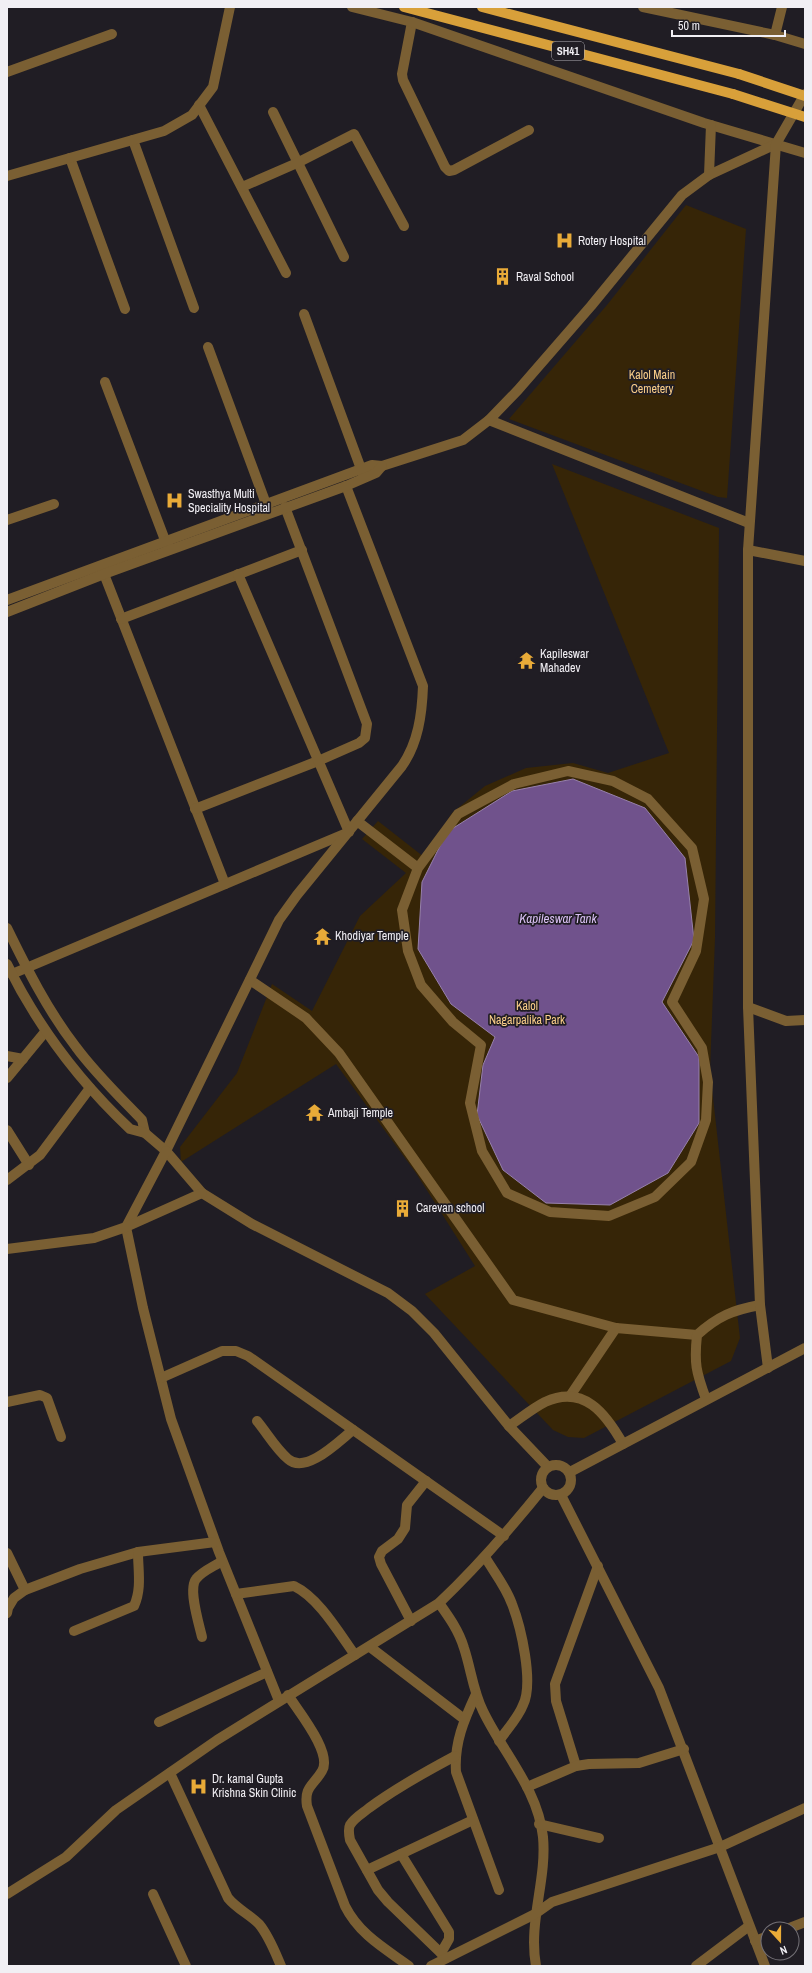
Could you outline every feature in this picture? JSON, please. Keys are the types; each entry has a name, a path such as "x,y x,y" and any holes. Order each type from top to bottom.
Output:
{"main road":[{"name":"SH41","path":"404,7 733,94 805,117"},
{"name":"SH41","path":"482,7 739,74 805,95"}],"street":[{"path":"7,176 164,131 192,115 213,87 230,7"},
{"path":"352,7 412,22 711,125 805,153"},
{"path":"643,7 669,10 775,35 805,44"},
{"path":"775,35 782,7"},
{"path":"412,22 402,74 403,80 445,167 450,171 454,170 529,130"},
{"path":"7,72 112,34"},
{"path":"768,1368 760,1305 748,1007 748,550 776,144 805,95"},
{"path":"199,105 286,273"},
{"path":"273,112 344,257"},
{"path":"709,175 711,125"},
{"path":"242,187 297,163 354,134 404,226"},
{"path":"132,140 194,308"},
{"path":"268,508 286,507 346,486 372,465 382,466 463,440 489,420 518,390 586,312 682,195 709,175 776,144"},
{"path":"70,158 125,309"},
{"path":"304,314 362,474"},
{"path":"208,347 268,508"},
{"path":"105,382 167,545"},
{"path":"489,420 749,523"},
{"path":"7,600 167,545 362,474"},
{"path":"279,1701 222,1561 171,1419 143,1308 126,1227 166,1151 279,920 297,895 411,753 416,738 423,706 423,686 346,486"},
{"path":"7,520 54,504"},
{"path":"195,809 318,761 359,743 365,738 367,724 286,507"},
{"path":"7,612 104,574 167,545"},
{"path":"121,619 302,550"},
{"path":"748,550 805,561"},
{"path":"104,574 225,884"},
{"path":"238,574 349,832"},
{"path":"568,771 613,781 648,799 692,848 704,898 696,951 672,1002 702,1048 708,1082 706,1120 691,1162 655,1197 609,1216 550,1212 507,1193 482,1151 470,1103 481,1045 453,1022 421,985 408,950 402,910 418,868 458,814 514,784 568,771"},
{"path":"357,821 418,868"},
{"path":"12,974 349,832"},
{"path":"7,928 27,968 59,1023 77,1049 142,1120 145,1133"},
{"path":"7,964 45,1032 64,1058 90,1088 130,1129 145,1133 166,1151 202,1193 252,1224 388,1293 412,1311 434,1332 509,1426 548,1467"},
{"path":"250,980 306,1018 339,1053 513,1300 616,1328 697,1334 712,1322 736,1310 760,1305"},
{"path":"748,1007 786,1021 805,1020"},
{"path":"7,1078 45,1032"},
{"path":"7,1056 23,1059"},
{"path":"7,1180 40,1156 54,1140 90,1088"},
{"path":"7,1130 29,1165"},
{"path":"7,1249 94,1238 126,1227 202,1193"},
{"path":"570,1396 616,1328"},
{"path":"697,1334 694,1359 698,1378 706,1399"},
{"path":"570,1472 805,1348"},
{"path":"161,1378 222,1351 236,1351 248,1356 504,1536"},
{"path":"7,1402 40,1395 47,1398 61,1437"},
{"path":"509,1426 546,1402 570,1396 590,1402 610,1421 623,1444"},
{"path":"257,1421 289,1460 298,1464 315,1460 353,1430"},
{"path":"558,1464 565,1466 570,1472 572,1478 571,1485 567,1491 561,1495 548,1493 540,1482 541,1475 548,1467 558,1464"},
{"path":"411,1622 381,1564 379,1557 382,1551 398,1539 405,1528 407,1505 426,1481"},
{"path":"7,1894 66,1857 116,1810 217,1740 288,1695 411,1622 439,1603 504,1536 543,1488"},
{"path":"561,1495 659,1688 684,1749 765,1966"},
{"path":"7,1612 14,1598 25,1590 86,1567 138,1552 215,1542"},
{"path":"74,1631 134,1606 137,1599 139,1585 138,1552"},
{"path":"7,1553 25,1590"},
{"path":"484,1557 505,1588 512,1604 528,1672 528,1687 524,1705 499,1741"},
{"path":"202,1637 193,1593 194,1584 196,1578 222,1561"},
{"path":"576,1766 556,1701 555,1684 598,1566"},
{"path":"236,1594 294,1586 303,1590 312,1598 355,1655"},
{"path":"439,1603 459,1635 464,1648 476,1694 499,1741 521,1774 527,1787 543,1835 544,1868 536,1914 534,1938 536,1966"},
{"path":"370,1647 464,1720"},
{"path":"159,1722 267,1672"},
{"path":"476,1694 464,1720 455,1756 456,1772 499,1890"},
{"path":"288,1695 319,1744 323,1754 325,1763 322,1771 306,1792 307,1806 345,1906 352,1920 364,1934 409,1966"},
{"path":"527,1787 576,1766 589,1764 639,1763 684,1749"},
{"path":"443,1956 388,1902 367,1870 350,1840 348,1833 350,1825 355,1818 397,1788 455,1756"},
{"path":"170,1773 228,1898 235,1906 259,1924 267,1936 281,1966"},
{"path":"431,1966 443,1956 536,1914 552,1902 572,1894 720,1847 805,1808"},
{"path":"367,1870 473,1820"},
{"path":"539,1824 599,1838"},
{"path":"401,1854 449,1932 450,1939 443,1956"},
{"path":"153,1894 186,1966"},
{"path":"696,1966 749,1926"},
{"path":"755,1941 760,1939"}],"green space":[{"name":"Kalol Main Cemetery","path":"686,205 746,229 727,498 718,497 509,419 607,305"},
{"name":"Kalol Nagarpalika Park","path":"552,464 719,528 715,938 710,1071 740,1338 731,1361 584,1438 568,1437 553,1430 425,1294 475,1266 416,1173 336,1064 181,1162 180,1147 237,1073 272,984 312,1011 360,916 406,873 362,839 378,821 424,857 452,813 485,786 526,768 573,763 608,773 669,753"}],"water":[{"name":"Kapileswar Tank","path":"573,779 645,808 685,858 694,940 662,1002 699,1057 699,1123 668,1173 610,1205 546,1203 503,1170 477,1115 483,1065 495,1037 451,1004 418,949 422,882 447,832 512,791"}],"place":[{"name":"Rotery Hospital","path":"565,241"},
{"name":"Raval School","path":"503,277"},
{"name":"Swasthya Multi Speciality Hospital","path":"175,501"},
{"name":"Kapileswar Mahadev","path":"527,661"},
{"name":"Khodiyar Temple","path":"322,936"},
{"name":"Ambaji Temple","path":"315,1113"},
{"name":"Carevan school","path":"403,1208"},
{"name":"Dr. kamal Gupta Krishna Skin Clinic","path":"199,1786"}]}
